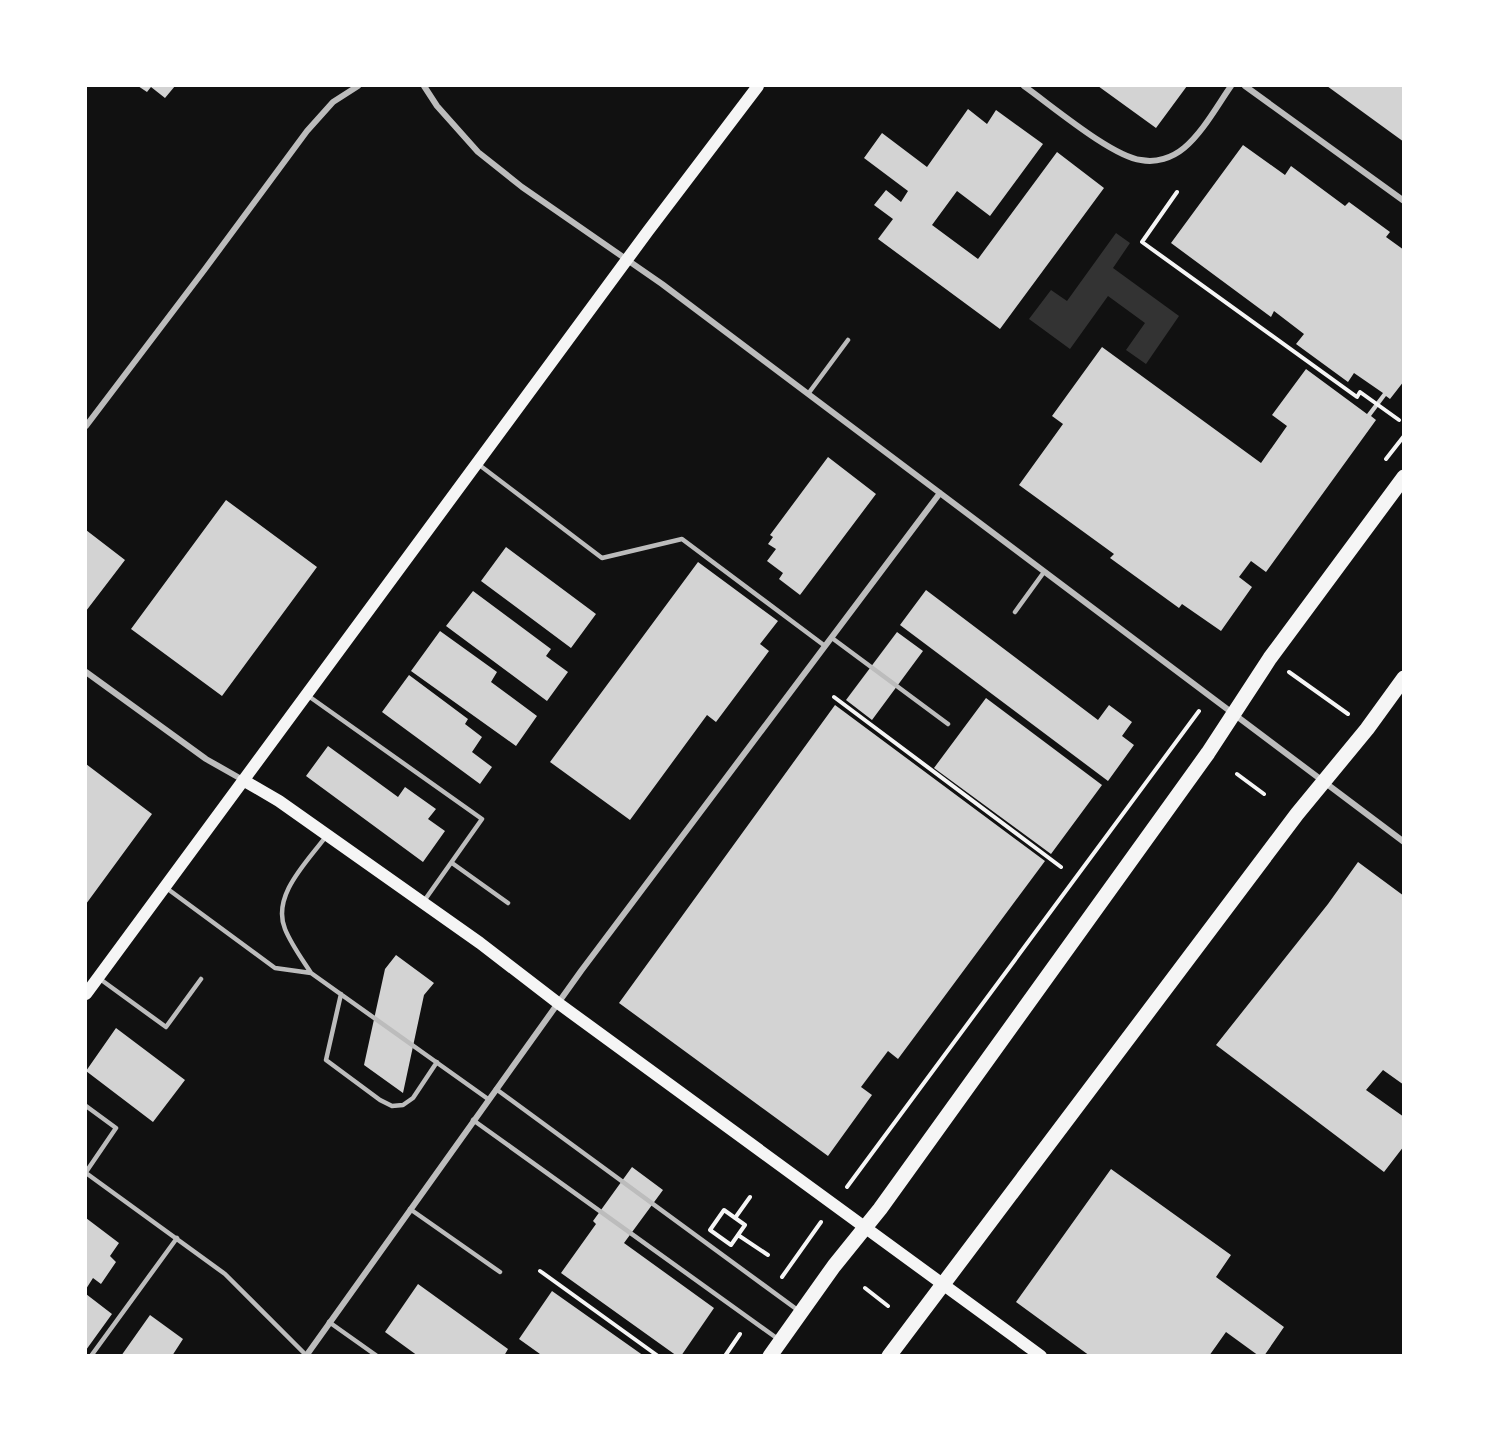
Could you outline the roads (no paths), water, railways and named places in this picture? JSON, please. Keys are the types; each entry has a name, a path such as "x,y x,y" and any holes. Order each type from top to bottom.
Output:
{"main road":[{"path":"86,994 758,86"},
{"path":"770,1356 834,1266 880,1209 1201,762 1276,650 1404,477"},
{"path":"889,1356 1297,814 1367,729 1404,678"},
{"path":"243,780 279,801 423,903 1041,1356"}],"street":[{"path":"86,426 307,131 333,102 358,86"},
{"path":"424,86 437,106 478,152 522,187 662,284 1404,842"},
{"path":"1024,86 1102,142 1121,154 1140,160 1172,157 1185,148 1231,86"},
{"path":"1245,86 1404,201"},
{"path":"306,1355 558,1003 940,493"},
{"path":"86,673 206,759 243,780"}],"lane":[{"path":"808,394 848,340"},
{"path":"478,464 602,558 682,539 825,646"},
{"path":"1015,612 1044,572"},
{"path":"832,638 948,723"},
{"path":"307,695 482,819 423,903"},
{"path":"327,835 285,895 281,911 284,926 311,973 488,1099"},
{"path":"452,863 508,903"},
{"path":"165,886 275,968 311,973"},
{"path":"98,977 166,1028 201,979"},
{"path":"341,994 326,1060 380,1100 392,1106 403,1105 413,1098 437,1062"},
{"path":"496,1089 801,1312"},
{"path":"86,1106 116,1128 86,1172 225,1274 306,1355"},
{"path":"473,1120 781,1341"},
{"path":"410,1209 500,1272"},
{"path":"91,1356 177,1238"},
{"path":"329,1322 377,1356"}]}
